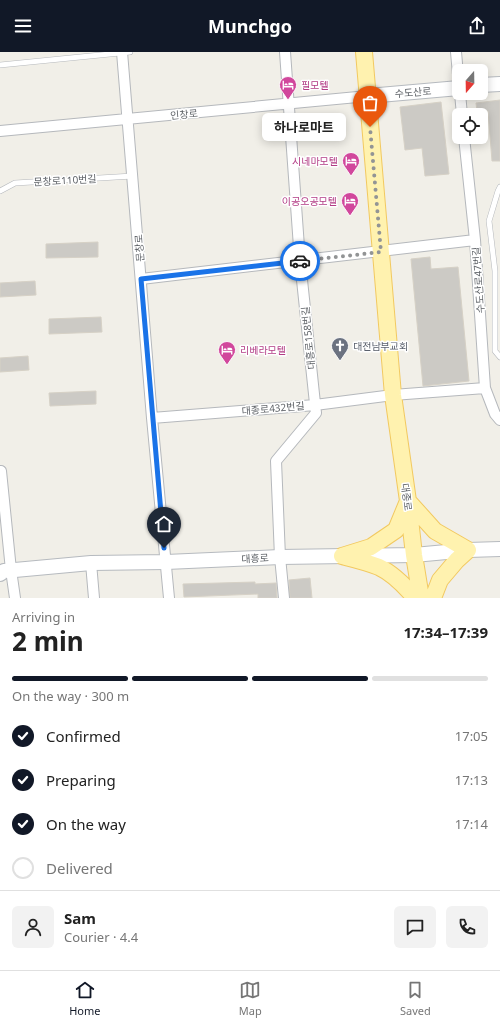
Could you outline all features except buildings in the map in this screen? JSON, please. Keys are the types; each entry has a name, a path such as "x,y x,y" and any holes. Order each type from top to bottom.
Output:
{"main road":[{"name":"대종로","path":"364,52 393,395 421,598"},
{"path":"488,85 500,84"},
{"name":"수도산로","path":"368,96 452,88"},
{"path":"342,556 370,547 396,530 408,501 436,531 468,550 457,560 440,580 433,598"},
{"name":"대흥로","path":"4,571 91,563 166,562 280,557 414,555 468,550 500,549"},
{"path":"342,556 379,568 397,578 415,598"}],"street":[{"name":"문창로","path":"125,52 127,119 168,598"},
{"name":"대흥로158번길","path":"284,598 280,557 276,462 316,413 300,261 285,52"},
{"path":"456,52 457,64"},
{"name":"인창로","path":"0,131 368,96"},
{"name":"수도산로47번길","path":"465,144 475,240 485,388 495,414 500,420"},
{"path":"141,279 475,240"},
{"path":"393,395 485,388"},
{"name":"대종로432번길","path":"152,418 315,405 393,395"},
{"path":"1,470 4,571 15,598"},
{"path":"91,563 94,598"}],"lane":[{"path":"0,64 125,52"},
{"name":"문창로110번길","path":"0,191 15,184 132,176"},
{"path":"500,187 489,221 495,271 496,351 500,357"}],"way so far":[{"path":"300,261 381,252 370,127"}],"place":[{"name":"필모텔","path":"288,100"},
{"name":"하나로마트","path":"370,127"},
{"name":"시네마모텔","path":"351,176"},
{"name":"이공오공모텔","path":"350,216"},
{"name":"대전남부교회","path":"340,361"},
{"name":"리베라모텔","path":"227,365"}],"route":[{"path":"164,548 141,279 300,261"}]}
